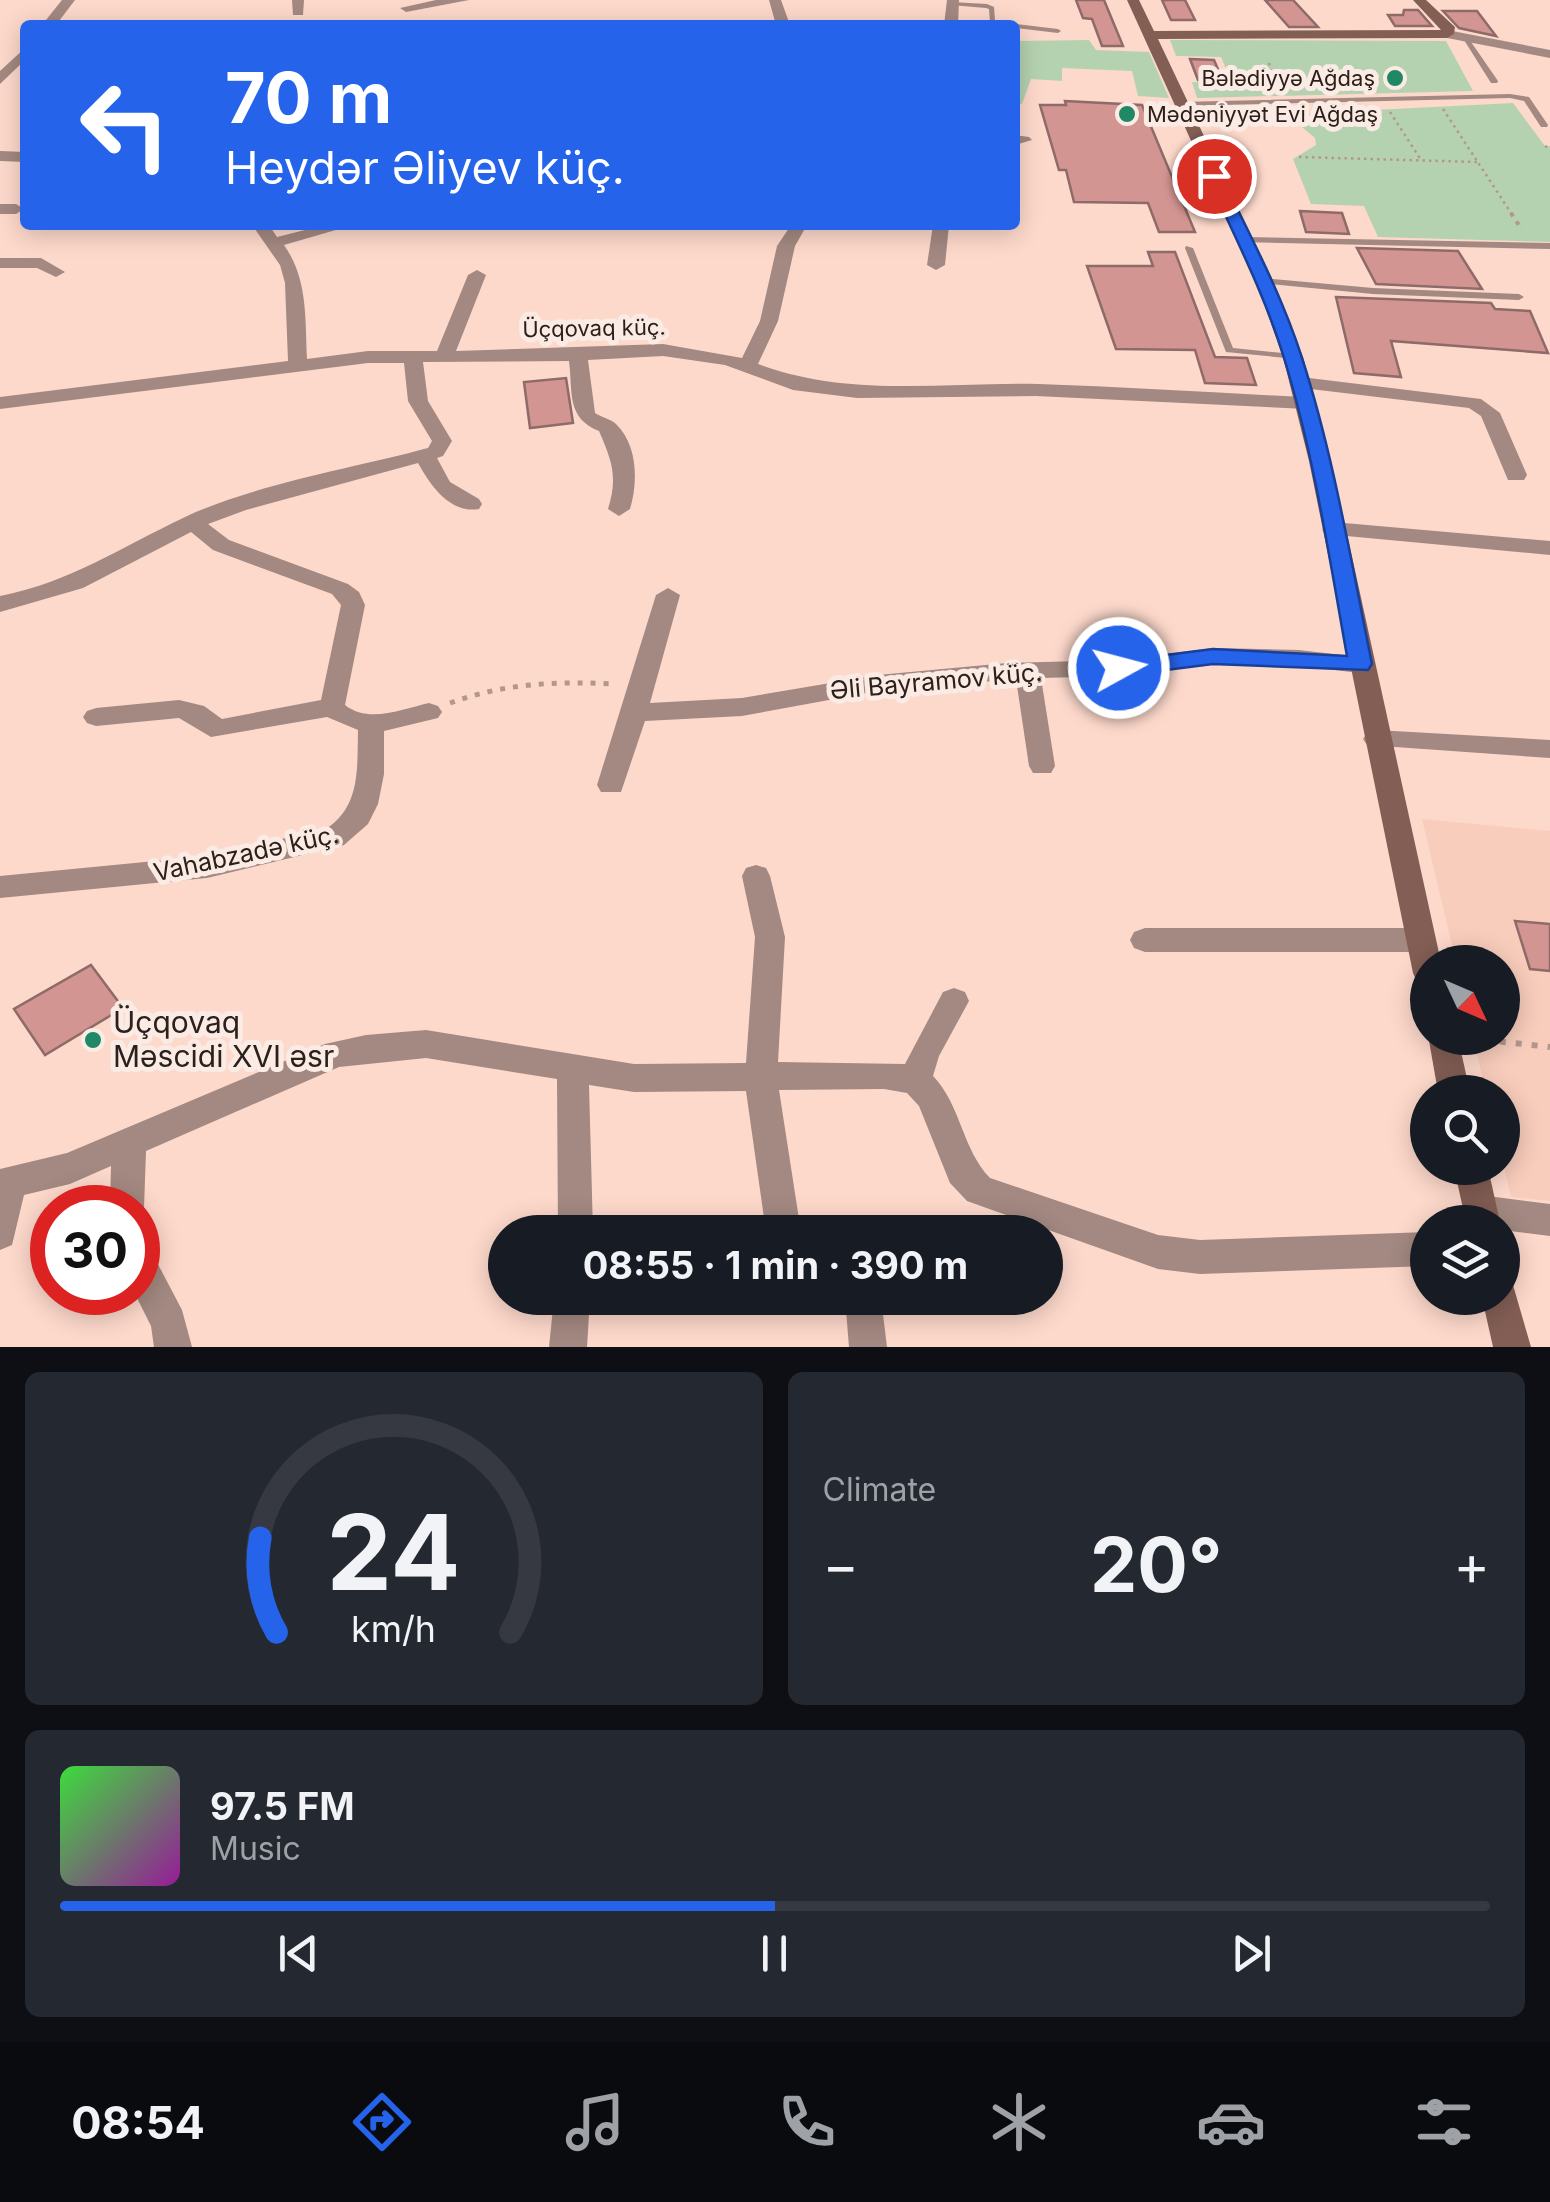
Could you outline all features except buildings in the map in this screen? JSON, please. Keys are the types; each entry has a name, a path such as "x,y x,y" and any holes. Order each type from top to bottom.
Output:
{"main road":[{"path":"1133,0 1263,280 1293,357 1334,529 1421,945"},
{"path":"1151,35 1447,34 1448,27 1419,0"},
{"path":"1504,1315 1512,1347"}],"street":[{"path":"53,20 69,0"},
{"path":"406,8 463,0"},
{"path":"1447,34 1550,54"},
{"path":"0,80 20,62"},
{"path":"264,230 290,265 298,365"},
{"path":"273,242 325,230"},
{"path":"748,368 769,321 786,246 796,230"},
{"path":"936,265 940,230"},
{"path":"0,263 41,263 56,272"},
{"path":"444,356 477,275"},
{"name":"Üçqovaq küç.","path":"0,403 298,365 413,356 578,356 673,350 816,389 1303,393 1474,402 1490,414 1516,476"},
{"path":"0,604 104,567 192,522 238,505 426,456 441,447 442,442 418,401 413,356"},
{"path":"578,356 585,413 590,420 608,427 615,450 628,469 630,478 618,509"},
{"path":"872,416 873,392"},
{"path":"426,456 441,486 471,504"},
{"path":"192,522 220,545 340,589 351,597 353,606 332,707"},
{"path":"1334,529 1550,548"},
{"path":"611,785 668,595"},
{"name":"Əli Bayramov küç.","path":"635,714 742,707 878,683 1119,668 1213,656 1360,664"},
{"path":"1027,671 1042,766"},
{"path":"96,718 179,709 195,712 211,728 222,728 332,707"},
{"path":"332,707 341,716 371,725 429,712"},
{"name":"Vahabzadə küç.","path":"0,887 207,867 334,838 350,830 362,816 369,791 371,725"},
{"path":"1376,739 1550,749"},
{"path":"756,876 770,936 760,1078 781,1215"},
{"path":"1145,940 1420,940"},
{"path":"916,1080 924,1053 954,1002"},
{"path":"0,1233 5,1184 70,1168 336,1054 426,1044 634,1078 884,1075 916,1080 932,1097 962,1172 979,1190 1158,1252 1200,1257 1410,1250"},
{"path":"574,1068 575,1215"},
{"path":"128,1185 129,1143"},
{"path":"1520,1219 1550,1220"},
{"path":"160,1306 169,1324 173,1347"},
{"path":"568,1347 571,1315"},
{"path":"865,1315 868,1347"}],"lane":[{"path":"950,1 992,8 992,20"},
{"path":"1020,27 1058,32"},
{"path":"1467,40 1494,81"},
{"path":"1181,104 1510,96 1526,99 1544,125"},
{"path":"1244,240 1550,246"},
{"path":"1189,248 1229,350 1293,357"},
{"path":"1263,280 1373,291 1519,297"}],"path":[{"path":"1268,64 1281,101"},
{"path":"1442,107 1530,241"},
{"path":"1388,110 1421,160"},
{"path":"1299,158 1478,162"},
{"path":"429,712 500,684 554,680 643,685"},
{"path":"1520,1044 1550,1047"}],"shaded area":[{"path":"1422,819 1550,831 1550,1201 1511,1197 1508,1185 1520,1185 1520,1075 1482,1075 1477,1055 1520,1055 1520,945 1452,945"}],"green space":[{"path":"1089,40 1096,50 1149,52 1169,98 1138,96 1132,71 1062,68 1062,81 1031,79 1020,104 1020,41"},
{"path":"1170,40 1446,41 1473,91 1197,98 1192,82 1232,83 1221,57 1176,56"},
{"path":"1513,103 1545,146 1550,146 1550,242 1378,237 1364,206 1311,204 1293,159 1316,145 1315,138 1297,123 1276,115"}],"place":[{"name":"Bələdiyyə Ağdaş","path":"1395,78"},
{"name":"Mədəniyyət Evi Ağdaş","path":"1127,114"},
{"name":"Üçqovaq Məscidi XVI əsr","path":"93,1040"}],"route":[{"path":"1119,668 1213,656 1360,664 1320,461 1293,357 1268,290 1214,176"}]}
